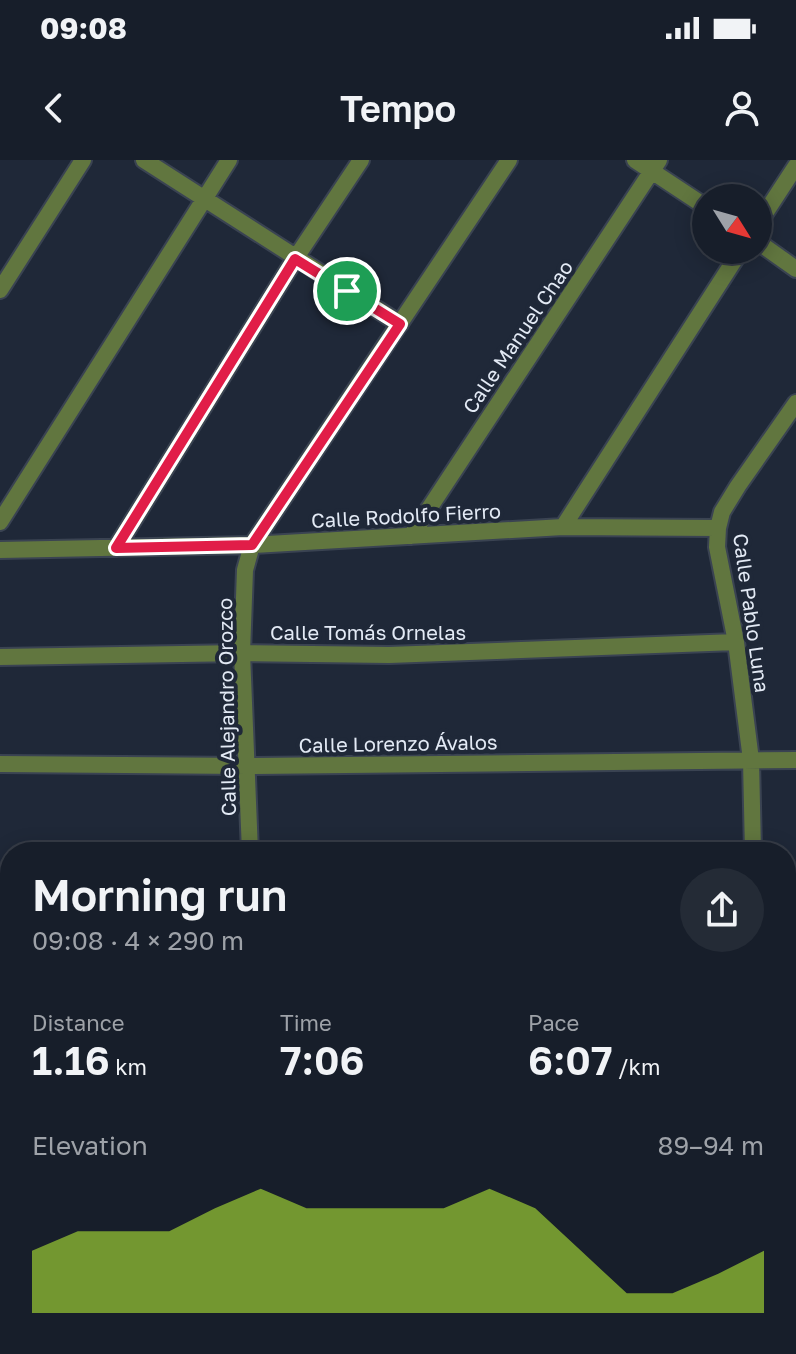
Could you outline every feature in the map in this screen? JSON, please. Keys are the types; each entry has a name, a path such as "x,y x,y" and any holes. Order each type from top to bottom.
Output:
{"street":[{"path":"0,290 83,160"},
{"path":"144,160 400,324"},
{"path":"0,522 229,160"},
{"path":"116,548 295,259 361,160"},
{"name":"Calle Alejandro Orozco","path":"250,842 242,653 245,570 252,545 509,160"},
{"path":"635,160 656,166 692,196"},
{"name":"Calle Manuel Chao","path":"411,536 656,166"},
{"path":"772,203 796,166"},
{"path":"772,252 796,269"},
{"path":"563,527 732,264"},
{"name":"Calle Pablo Luna","path":"753,842 751,760 736,642 717,547 718,528 722,512 738,486 796,403"},
{"name":"Calle Rodolfo Fierro","path":"0,550 252,545 563,527 718,528"},
{"name":"Calle Tomás Ornelas","path":"0,657 242,653 389,655 736,642"},
{"name":"Calle Lorenzo Ávalos","path":"0,764 247,766 796,760"}],"route":[{"path":"295,259 347,291 400,324 252,545 116,548 295,259"}]}
